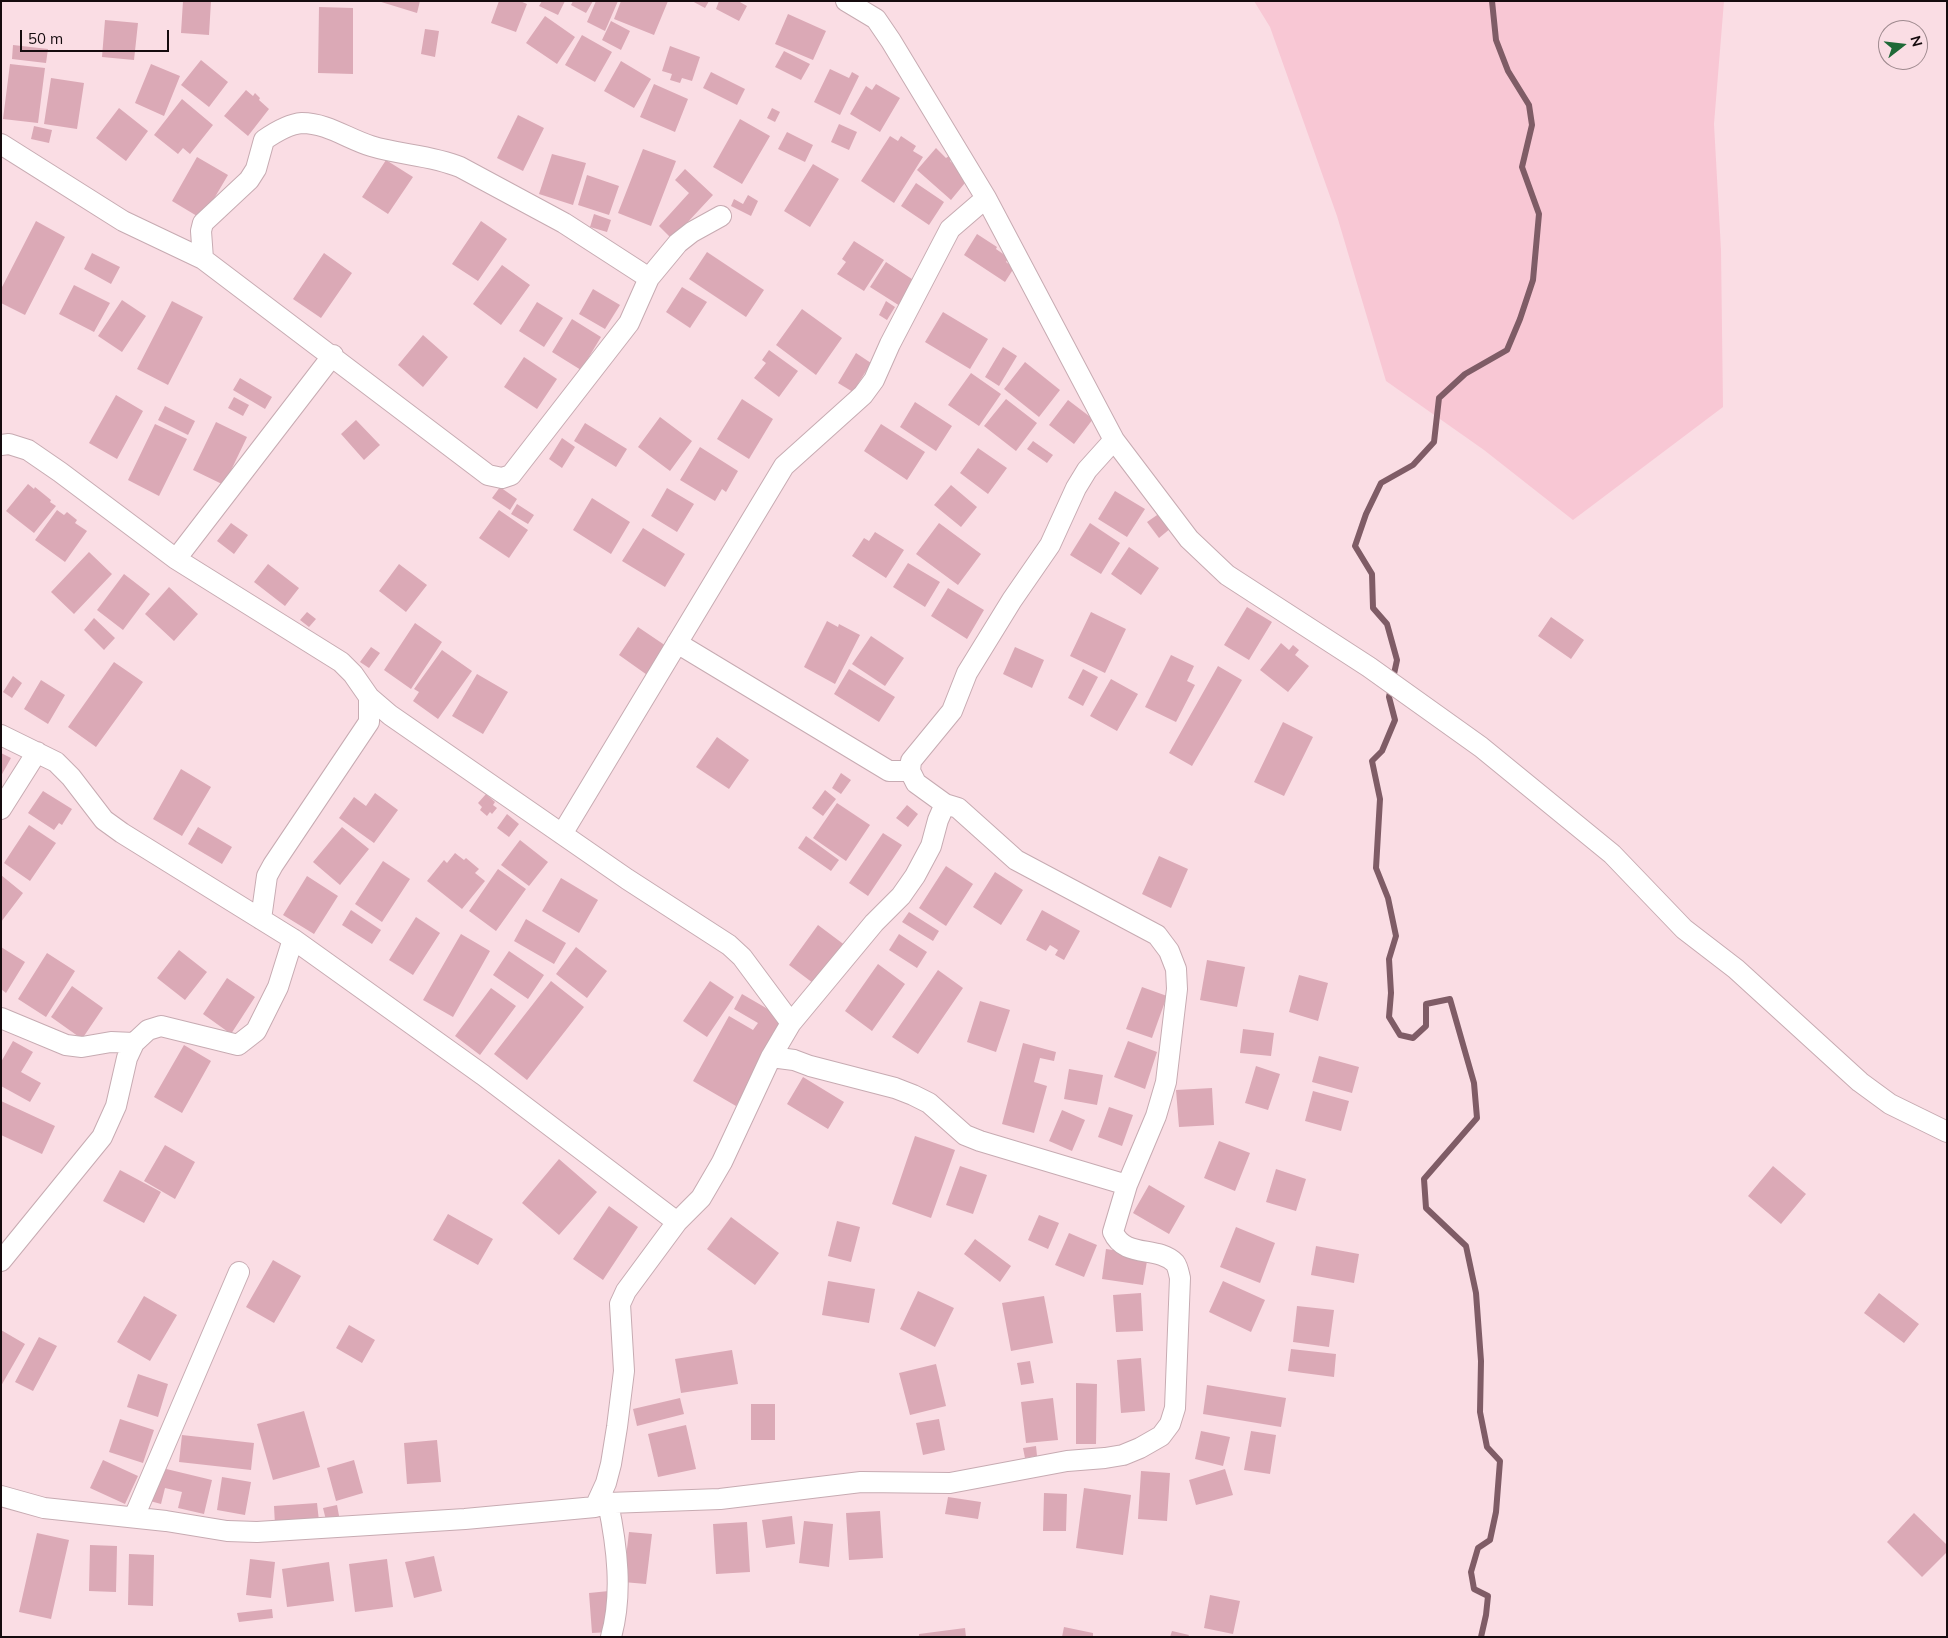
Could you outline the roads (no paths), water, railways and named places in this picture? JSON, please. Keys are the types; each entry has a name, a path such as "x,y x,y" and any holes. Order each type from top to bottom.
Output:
{"street":[{"path":"846,1 876,19 886,34 986,198 1114,440 1189,539 1227,575 1369,667 1481,747 1612,854 1684,930 1750,980 1860,1082 1890,1104 1947,1132"},
{"path":"203,259 201,231 203,223 249,180 256,169 264,140 277,131 301,123 322,126 371,146 442,159 460,167 564,223 649,278"},
{"path":"1,144 123,221 203,259 333,355 488,475 502,478 511,475 628,324 649,278 678,243 692,232 721,216"},
{"path":"562,834 784,466 863,396 874,380 890,344 950,228 986,198"},
{"path":"176,559 333,355"},
{"path":"1,1496 44,1508 166,1521 227,1531 257,1532 465,1519 602,1505 720,1499 861,1482 935,1484 966,1482 1067,1461 1123,1455 1161,1436 1170,1424 1175,1408 1180,1278 1176,1264 1163,1256 1126,1247 1117,1241 1113,1232 1127,1185 1156,1116 1166,1082 1177,989 1176,969 1168,951 1157,935 1016,860 962,811 945,804 916,783 910,771 911,761 952,711 967,673 1012,600 1050,545 1076,488 1087,470 1114,440"},
{"path":"1,445 9,444 28,450 176,559 341,662 353,674 369,697 390,715 729,946 742,957 791,1023"},
{"path":"677,643 889,771 910,771"},
{"path":"261,919 267,876 369,722 369,697"},
{"path":"369,722 390,715"},
{"path":"1,735 56,762 71,777 104,820 293,939 483,1075 677,1222"},
{"path":"1,810 37,752"},
{"path":"611,1637 616,1620 616,1544 602,1505 611,1464 624,1371 620,1304 626,1292 677,1222 701,1198 722,1162 771,1057 791,1023 874,923 901,896 916,876 931,846 938,820 945,804"},
{"path":"1,1261 102,1137 116,1106 127,1058 134,1042 148,1030 161,1026 238,1045 256,1031 278,987 293,939"},
{"path":"1,1018 66,1045 82,1046 111,1042 134,1042"},
{"path":"771,1057 794,1060 810,1066 896,1088 929,1103 965,1135 1127,1185"},
{"path":"134,1517 238,1272"}],"waterway":[{"path":"1481,1637 1488,1596 1474,1589 1471,1572 1478,1548 1490,1540 1496,1512 1500,1461 1487,1447 1480,1412 1481,1361 1476,1293 1466,1246 1426,1208 1424,1179 1477,1118 1474,1083 1450,999 1426,1004 1426,1026 1413,1038 1400,1035 1389,1017 1391,993 1389,959 1396,936 1388,898 1376,868 1380,799 1372,761 1382,751 1395,720 1389,697 1397,660 1387,624 1373,608 1372,574 1355,546 1366,514 1381,483 1413,465 1434,442 1439,398 1465,374 1507,350 1533,280 1539,214 1522,167 1532,125 1529,105 1508,71 1496,40 1492,1"}]}
